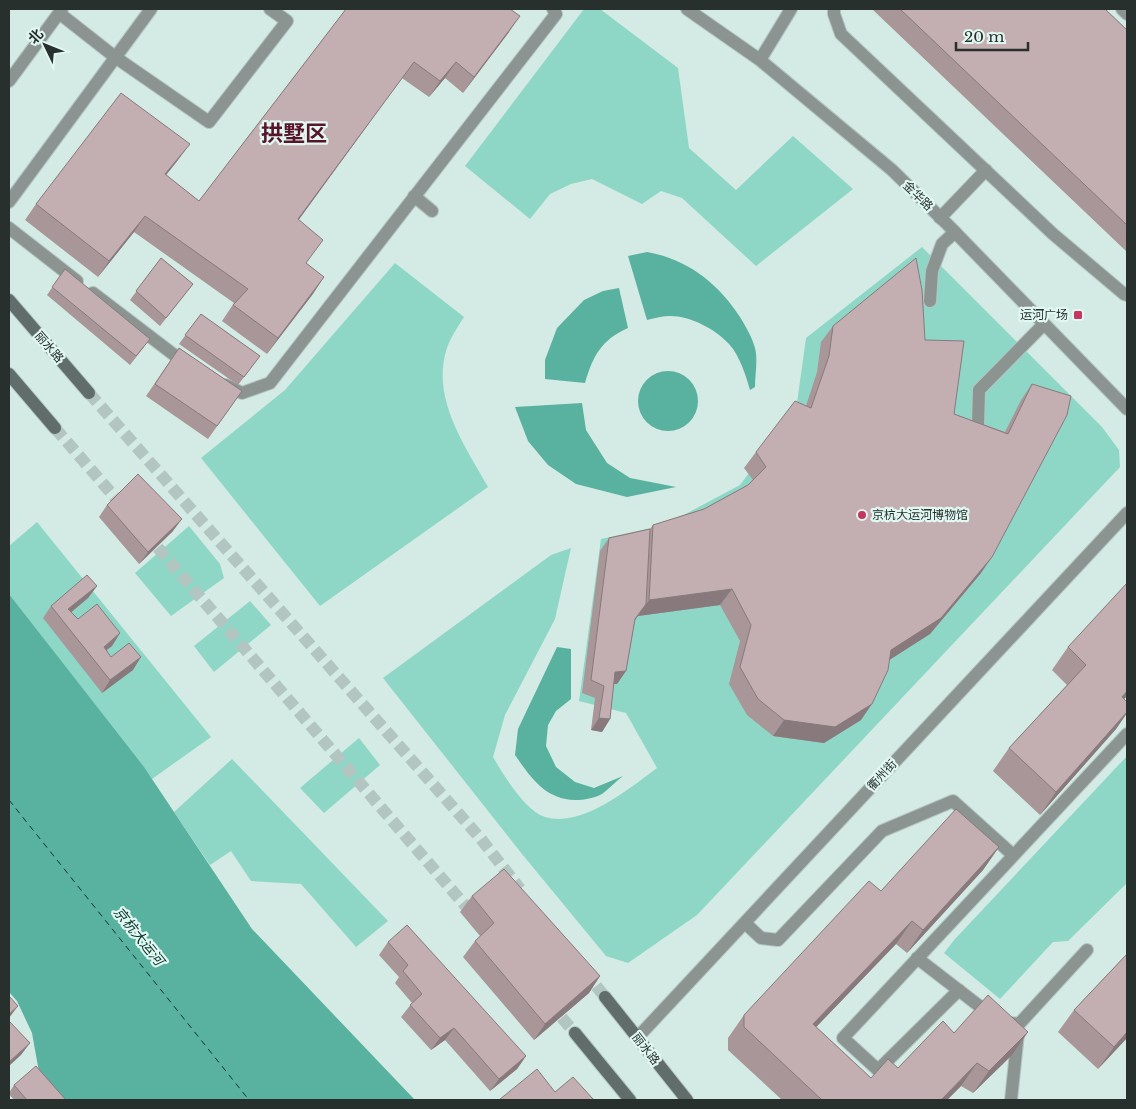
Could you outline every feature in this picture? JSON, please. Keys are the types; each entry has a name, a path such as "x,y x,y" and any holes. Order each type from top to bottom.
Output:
{"main road":[{"name":"丽水路","path":"9,300 89,393"},
{"path":"9,374 55,428"},
{"name":"丽水路","path":"605,997 687,1100"},
{"path":"575,1033 630,1100"}],"street":[{"path":"9,202 151,9"},
{"path":"9,81 60,11 115,57 209,122 286,21 270,9"},
{"path":"211,378 242,393 270,382 556,14 553,9"},
{"name":"金华路","path":"687,9 760,60 892,170 1127,409"},
{"path":"760,60 790,9"},
{"path":"834,9 841,34 1054,234 1127,295"},
{"path":"1122,9 1127,14"},
{"path":"940,218 986,170"},
{"path":"414,196 432,211"},
{"path":"9,228 196,371"},
{"path":"930,301 932,271 942,244 955,232"},
{"path":"978,425 979,390 1044,324"},
{"name":"衢州街","path":"637,1038 1127,513"},
{"path":"959,990 878,1070 842,1038 1127,734"},
{"path":"745,923 761,938 778,940 882,830 953,801 1013,855"},
{"path":"1011,1100 1018,1024 1086,950"},
{"path":"917,958 1000,1022 1018,1024"}],"shaded area":[{"path":"584,9 600,9 678,68 689,148 736,190 793,136 853,189 756,266 682,198 661,191 642,204 592,179 571,184 550,194 530,219 465,166"},
{"path":"922,247 1102,427 1119,450 1120,467 697,915 628,963 606,956 522,854 383,678 551,555 571,548 555,619 505,715 493,757 522,800 537,813 545,817 559,819 590,812 633,786 657,768 626,713 579,701 601,539 665,525 740,485 796,410 806,338"},
{"path":"395,263 464,317 446,351 443,387 453,422 488,487 320,606 201,458 285,390"},
{"path":"37,522 211,737 152,779 9,594 9,546"},
{"path":"189,526 220,564 224,578 171,616 135,573"},
{"path":"250,601 271,625 214,672 194,646"},
{"path":"359,738 380,765 324,813 300,788"},
{"path":"1127,756 1127,883 1068,941 1053,942 1000,999 944,953"},
{"path":"232,759 388,921 356,947 301,884 251,881 231,851 210,865 174,812"}],"water":[{"path":"647,252 662,255 688,267 700,274 722,293 747,328 755,348 755,387 750,390 742,366 729,344 702,324 686,318 670,316 647,320 628,256"},
{"path":"619,288 628,328 611,338 599,350 591,365 585,383 545,379 545,360 557,328 584,300 603,291"},
{"path":"668,371 680,373 693,384 698,401 696,413 685,426 668,431 656,429 643,418 638,401 640,389 651,376"},
{"path":"582,403 586,430 607,463 630,478 676,487 627,497 576,484 548,465 528,441 515,407"},
{"name":"京杭大运河","path":"9,594 144,767 252,929 415,1100 62,1100 39,1072 32,1033 17,1001 9,992"},
{"path":"557,647 571,649 571,699 556,711 548,725 546,746 556,767 575,782 594,788 623,776 596,797 575,800 555,796 533,779 515,755 518,729"}],"building":[{"path":"346,9 510,9 520,16 474,77 456,62 440,81 414,62 298,219 323,240 306,263 324,277 278,338 233,305 248,289 145,216 109,261 36,204 121,93 190,144 165,174 199,201"},
{"path":"900,9 1105,9 1127,30 1127,225"},
{"path":"161,258 193,284 166,318 136,291"},
{"name":"京杭大运河博物馆","path":"916,258 922,290 925,340 964,341 954,414 1008,434 1032,384 1071,396 1067,415 992,557 941,618 891,650 888,670 872,704 835,727 784,720 758,699 740,667 751,625 732,589 649,600 653,525 704,509 748,485 766,467 756,452 795,401 811,408 829,356 833,326"},
{"path":"65,269 150,339 136,356 52,287"},
{"path":"201,314 260,356 244,377 185,335"},
{"path":"179,348 242,391 217,426 155,384"},
{"path":"138,474 182,519 148,552 107,505"},
{"path":"650,529 646,604 635,619 626,671 615,672 610,719 599,718 604,686 591,680 609,538"},
{"path":"87,575 97,586 68,609 78,619 97,604 120,633 104,647 111,657 129,643 141,657 110,680 51,606"},
{"path":"1127,583 1127,691 1122,697 1127,702 1127,712 1056,792 1009,748 1086,665 1068,647"},
{"path":"956,809 999,847 923,930 912,921 813,1024 871,1078 888,1059 898,1068 943,1021 954,1033 988,995 1028,1032 989,1071 977,1063 941,1100 822,1100 744,1027 744,1015 869,881 881,891"},
{"path":"504,869 600,976 545,1024 475,941 494,923 472,896"},
{"path":"407,925 526,1056 499,1079 454,1028 440,1038 410,1005 422,994 403,971 408,965 388,942"},
{"path":"1127,954 1127,1032 1114,1047 1074,1010"},
{"path":"9,996 18,1006 9,1014"},
{"path":"9,1021 30,1043 9,1062"},
{"path":"36,1066 66,1100 27,1100 14,1085"},
{"path":"537,1069 555,1092 573,1077 594,1100 499,1100"}],"ferry route":[{"path":"9,800 249,1100"}],"tunnel":[{"path":"89,393 481,839 520,889"},
{"path":"55,428 125,509"},
{"path":"146,534 475,917"},
{"path":"585,972 605,997"},
{"path":"550,1004 575,1033"}],"place":[{"name":"运河广场","path":"1078,315"},
{"name":"京杭大运河博物馆","path":"862,515"}],"district":[{"name":"拱墅区","path":"294,133"}]}
